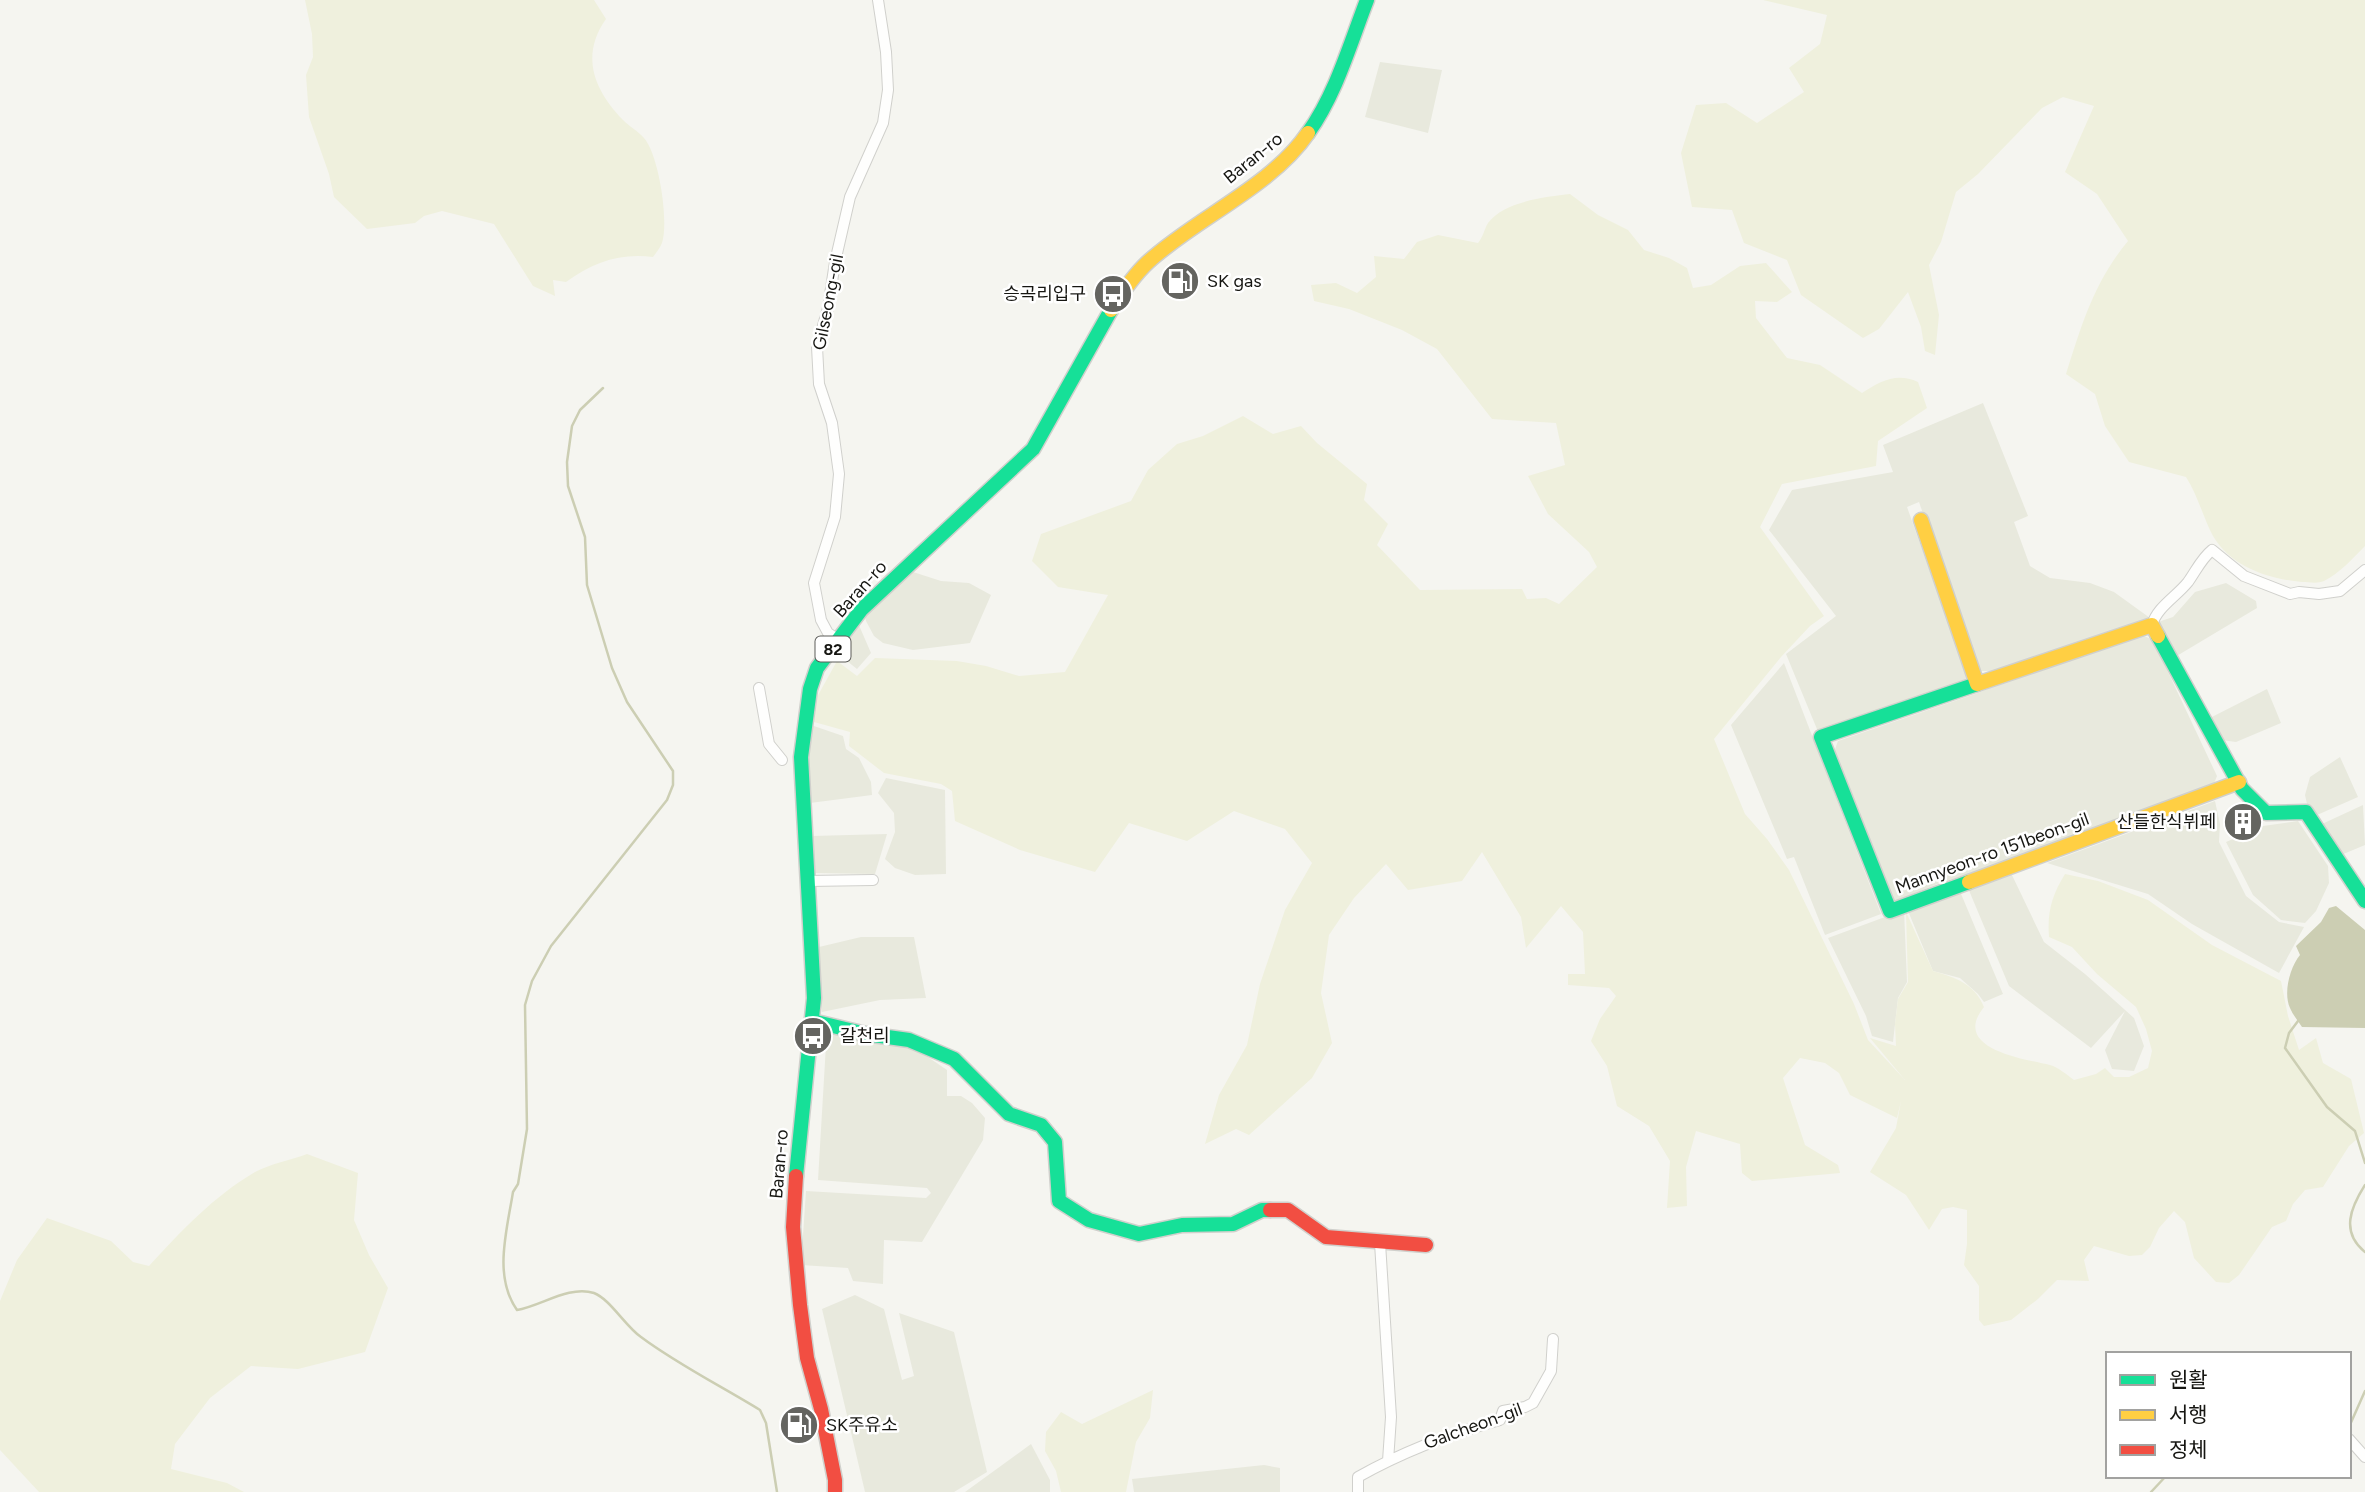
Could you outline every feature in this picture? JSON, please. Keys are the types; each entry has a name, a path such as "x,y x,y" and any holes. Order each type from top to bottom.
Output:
{"street":[{"name":"Gilseong-gil","path":"839,641 828,634 821,620 814,583 835,517 839,474 832,423 819,384 817,347 828,309 850,197 883,123 888,90 886,52 878,0"},
{"name":"Baran-ro","path":"835,1492 821,1409 807,1358 793,1227 814,998 801,757 810,690 817,668 861,611 1032,449 1058,408 1113,307 1147,263 1264,177 1302,142 1318,118 1333,87 1367,0"},
{"path":"1921,520 1977,684"},
{"path":"2365,570 2340,591 2290,594 2244,576 2212,550 2185,585 2155,615 2152,625 2242,789 2266,813 2306,812 2365,901"},
{"name":"Mannyeon-ro 151beon-gil","path":"2152,625 1821,737 1890,911 2239,782"},
{"path":"759,688 769,744 782,760"},
{"path":"808,881 873,880"},
{"path":"812,1021 866,1034 909,1040 954,1059 1009,1114 1041,1125 1048,1133 1055,1142 1059,1200 1090,1220 1139,1234 1181,1225 1233,1224 1262,1210 1287,1210 1326,1237 1426,1245"},
{"path":"1380,1243 1391,1417 1388,1461"},
{"name":"Galcheon-gil","path":"1358,1492 1358,1477 1388,1461 1449,1434 1500,1420 1503,1411 1525,1408 1534,1403 1551,1371 1553,1339"},
{"path":"2351,1441 2365,1457"}],"shaded area":[{"path":"305,0 594,0 606,19 598,33 592,59 598,85 613,109 644,138 658,173 664,233 657,252 653,257 629,256 607,260 566,282 553,280 555,296 533,286 494,224 442,211 424,216 415,223 367,229 334,197 309,117 306,75 313,57 312,34"},
{"path":"1763,0 2365,0 2365,546 2335,574 2319,582 2277,578 2240,563 2221,547 2213,536 2186,477 2129,462 2105,426 2095,394 2066,374 2098,288 2128,241 2097,194 2065,172 2094,106 2063,97 2042,108 1978,174 1956,192 1941,242 1929,265 1939,315 1935,355 1925,351 1921,327 1908,292 1879,329 1863,338 1801,295 1787,260 1744,243 1732,210 1692,207 1681,153 1696,105 1726,103 1757,123 1804,92 1789,68 1820,44 1827,15"},
{"path":"1380,62 1442,70 1428,133 1365,117"},
{"path":"1570,194 1598,215 1628,230 1644,250 1669,258 1687,268 1693,288 1711,285 1740,266 1766,263 1792,292 1777,302 1755,301 1756,318 1787,358 1820,365 1862,393 1889,379 1903,378 1918,382 1927,408 1878,441 1876,466 1782,484 1760,527 1824,616 1810,626 1781,657 1714,739 1745,814 1789,870 1854,1004 1868,1040 1905,1080 1870,1038 1896,1046 1898,999 1908,982 1906,912 1933,971 1970,987 1980,999 1984,1007 1976,1021 1976,1033 1995,1050 2053,1066 2074,1080 2096,1074 2105,1068 2114,1077 2129,1077 2148,1068 2152,1051 2136,1007 2097,974 2072,947 2049,937 2051,904 2065,874 2098,881 2148,900 2212,945 2281,981 2299,1050 2316,1038 2323,1063 2351,1079 2364,1133 2349,1146 2323,1187 2305,1190 2293,1204 2286,1221 2272,1227 2239,1275 2229,1283 2216,1282 2194,1258 2185,1222 2174,1211 2159,1228 2150,1247 2142,1255 2129,1256 2094,1246 2084,1260 2089,1281 2057,1280 2011,1320 1984,1326 1979,1320 1979,1286 1964,1265 1967,1210 1953,1207 1942,1209 1929,1230 1906,1195 1870,1172 1896,1128 1901,1101 1897,1118 1850,1095 1839,1073 1825,1063 1800,1058 1783,1078 1805,1145 1838,1165 1840,1173 1752,1181 1742,1173 1740,1144 1696,1131 1686,1167 1687,1206 1667,1208 1670,1161 1649,1126 1617,1106 1607,1066 1591,1041 1600,1019 1616,996 1609,988 1568,985 1568,974 1585,974 1583,932 1561,906 1526,948 1521,917 1482,852 1462,881 1408,890 1386,864 1354,898 1329,935 1321,993 1332,1043 1312,1078 1249,1135 1236,1129 1205,1144 1219,1095 1247,1045 1260,984 1285,910 1312,863 1285,829 1234,811 1187,841 1129,823 1095,872 1020,850 955,821 952,791 941,784 884,773 849,746 850,732 814,722 817,697 837,661 857,676 875,658 957,661 1019,676 1065,672 1108,595 1058,587 1032,561 1041,534 1131,501 1148,470 1177,444 1203,436 1243,416 1273,434 1301,426 1317,443 1367,484 1364,500 1388,524 1377,545 1420,590 1522,589 1527,599 1546,598 1559,604 1597,567 1589,552 1548,514 1528,476 1565,465 1556,423 1492,419 1437,349 1402,330 1349,309 1314,301 1311,285 1336,283 1357,293 1376,277 1374,256 1404,259 1417,242 1438,235 1478,243 1488,223 1504,210 1526,201"},
{"path":"1983,403 2028,516 2014,522 2030,566 2050,578 2090,583 2114,592 2150,618 1992,671 1978,671 1919,502 1907,507 1967,675 1964,685 1819,734 1786,654 1836,616 1769,530 1792,490 1893,472 1883,445"},
{"path":"910,571 941,581 969,583 991,595 970,643 913,650 883,643 874,636 864,612"},
{"path":"2226,583 2256,601 2257,608 2175,657 2158,622 2173,617 2195,592"},
{"path":"858,623 871,653 857,669 837,653"},
{"path":"2142,635 2153,640 2217,776 2211,791 2062,844 1940,883 1895,901 1886,895 1833,755 1838,741"},
{"path":"1784,663 1881,914 1825,935 1794,857 1787,859 1731,725"},
{"path":"2267,689 2281,723 2236,742 2214,739 2204,721"},
{"path":"811,725 843,736 846,749 859,758 871,782 872,795 810,803 808,759"},
{"path":"2340,757 2358,797 2317,815 2307,804 2305,795 2310,777"},
{"path":"886,778 945,790 946,874 915,875 895,868 885,859 895,832 894,813 878,793"},
{"path":"2215,801 2220,824 2219,842 2246,896 2279,922 2304,927 2279,973 2192,924 2148,894 2047,863"},
{"path":"2363,805 2365,845 2341,855 2322,824"},
{"path":"2298,821 2328,866 2329,883 2316,911 2305,923 2281,920 2253,895 2226,842 2263,826"},
{"path":"887,834 875,874 814,873 812,836"},
{"path":"2011,873 2044,942 2134,1018 2144,1046 2134,1071 2112,1069 2105,1050 2125,1011 2091,1048 2009,986 1968,888"},
{"path":"1959,889 2003,994 1984,1002 1960,978 1933,971 1908,911"},
{"path":"2336,906 2365,930 2365,1028 2302,1027 2290,1008 2287,995 2291,973 2300,955 2296,946 2321,922 2329,908"},
{"path":"1904,910 1907,982 1898,998 1893,1042 1872,1036 1866,1016 1828,938"},
{"path":"861,937 914,937 926,998 880,1000 822,1012 819,947"},
{"path":"827,1028 916,1049 947,1070 947,1096 961,1096 972,1103 985,1118 983,1140 922,1242 884,1240 883,1284 853,1281 848,1268 801,1265 806,1191 926,1198 931,1193 927,1188 818,1180"},
{"path":"307,1154 358,1173 354,1220 369,1255 388,1288 365,1352 298,1369 251,1366 210,1398 175,1444 171,1469 227,1483 244,1492 39,1492 0,1450 0,1301 17,1260 47,1218 111,1241 133,1262 149,1266 199,1215 240,1181 261,1169"},
{"path":"855,1295 884,1309 902,1380 914,1376 899,1313 954,1332 987,1472 954,1492 865,1492 822,1309"},
{"path":"1153,1390 1150,1418 1136,1442 1126,1492 1061,1492 1056,1471 1045,1451 1046,1432 1061,1412 1082,1424"},
{"path":"1031,1444 1050,1480 1050,1492 965,1492"},
{"path":"1264,1465 1280,1468 1280,1492 1134,1492 1132,1479"}],"waterway":[{"path":"603,388 580,410 572,426 567,462 568,486 585,537 587,585 612,668 627,702 673,771 673,785 667,800 551,946 532,981 525,1005 527,1129 518,1184 513,1192 505,1237 505,1283 517,1310 565,1294 584,1291 594,1293 655,1347 760,1410 766,1423 777,1492"},
{"path":"2298,1021 2289,1033 2285,1048 2327,1107 2355,1131 2365,1163"},
{"path":"2365,1185 2350,1219 2352,1236 2365,1252"},
{"path":"2351,1422 2365,1391"},
{"path":"2151,1492 2164,1478"}],"traffic: fast":[{"path":"1308,133 1327,102 1367,0"},
{"path":"796,1176 814,998 801,757 810,689 817,668 861,610 1033,449 1111,310"},
{"path":"2158,636 2242,789 2266,813 2306,812 2365,901"},
{"path":"1969,882 1890,911 1821,737 1977,684"},
{"path":"812,1021 866,1034 909,1040 954,1059 1009,1114 1041,1125 1055,1142 1059,1201 1089,1220 1139,1234 1182,1225 1233,1224 1262,1210 1270,1210"}],"traffic: slow":[{"path":"1111,310 1148,262 1274,170 1308,133"},
{"path":"1921,520 1977,684 2152,625 2158,636"},
{"path":"1969,882 2239,782"}],"traffic: jam":[{"path":"796,1176 793,1227 800,1305 807,1358 821,1409 835,1492"},
{"path":"1270,1210 1288,1210 1326,1237 1426,1245"}],"place":[{"name":"SK gas","path":"1180,281"},
{"name":"승곡리입구","path":"1113,294"},
{"name":"산들한식뷔페","path":"2243,822"},
{"name":"갈천리","path":"813,1036"},
{"name":"SK주유소","path":"799,1425"}]}
